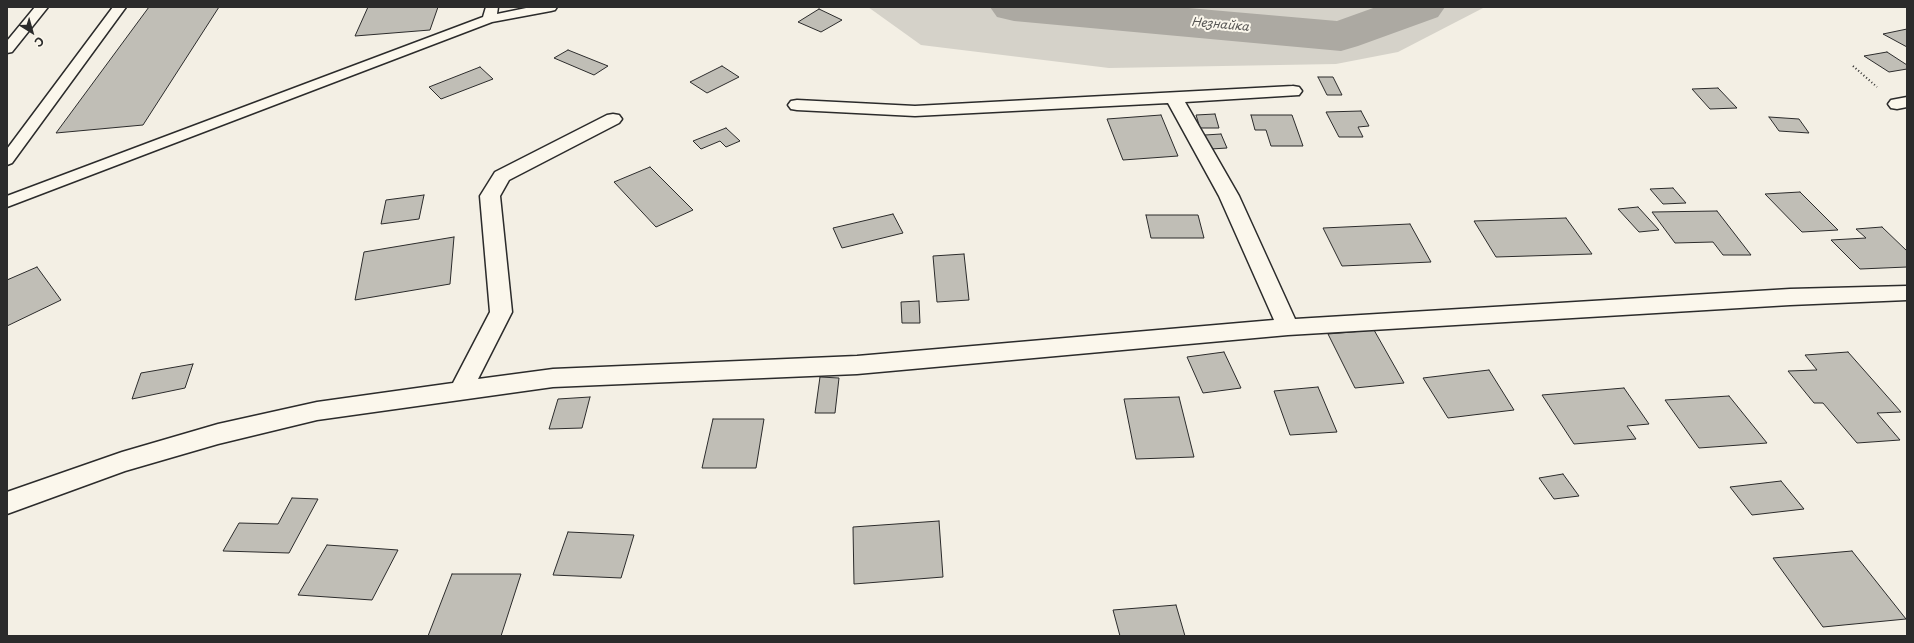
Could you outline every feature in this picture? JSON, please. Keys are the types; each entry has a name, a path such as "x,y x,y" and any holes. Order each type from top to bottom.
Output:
{"street":[{"path":"797,105 916,111 1293,91"},
{"path":"1173,97 1229,196 1288,327"},
{"path":"461,391 501,312 490,196 502,176 613,119"},
{"path":"7,503 122,462 218,434 316,411 553,378 857,365 1288,327 1782,298 1907,293"}],"lane":[{"path":"7,49 42,7"},
{"path":"7,160 120,7"},
{"path":"7,202 491,13 551,7"}],"shaded area":[{"path":"868,7 1485,7 1398,52 1336,64 1109,68 921,45"}],"building":[{"path":"149,7 219,7 143,125 56,133"},
{"path":"368,7 438,7 430,30 355,36"},
{"path":"819,9 842,20 821,32 798,22"},
{"path":"1907,29 1907,47 1883,34"},
{"path":"568,50 608,66 594,75 554,58"},
{"path":"1887,52 1907,65 1907,69 1889,72 1864,56"},
{"path":"722,66 739,77 707,93 690,82"},
{"path":"480,67 493,79 441,99 429,87"},
{"path":"1318,77 1333,77 1342,95 1327,95"},
{"path":"1718,88 1737,108 1710,109 1692,89"},
{"path":"1361,111 1369,126 1358,127 1363,137 1339,137 1326,112"},
{"path":"1215,114 1219,128 1200,128 1196,115"},
{"path":"1161,115 1178,156 1123,160 1107,119"},
{"path":"1251,115 1292,115 1303,146 1271,146 1266,130 1255,130"},
{"path":"1769,117 1799,119 1809,133 1779,131"},
{"path":"726,128 740,141 726,147 720,141 701,149 693,141"},
{"path":"1221,134 1227,148 1211,149 1205,135"},
{"path":"650,167 693,210 656,227 614,182"},
{"path":"1673,188 1686,203 1663,204 1650,189"},
{"path":"1800,192 1838,230 1802,232 1765,194"},
{"path":"424,195 419,219 381,224 386,200"},
{"path":"1638,207 1659,230 1639,232 1618,209"},
{"path":"1717,211 1751,255 1723,255 1713,242 1675,243 1652,212"},
{"path":"893,214 903,233 842,248 833,228"},
{"path":"1146,215 1198,215 1204,238 1151,238"},
{"path":"1566,218 1592,254 1496,257 1474,221"},
{"path":"1410,224 1431,262 1342,266 1323,228"},
{"path":"1882,227 1907,251 1907,267 1860,269 1831,240 1866,238 1856,229"},
{"path":"454,237 450,284 355,300 364,252"},
{"path":"964,254 969,300 937,302 933,256"},
{"path":"37,267 61,300 7,326 7,280"},
{"path":"919,301 920,323 902,323 901,302"},
{"path":"1374,330 1404,383 1355,388 1328,334"},
{"path":"1224,352 1241,388 1203,393 1187,357"},
{"path":"1848,352 1901,412 1877,413 1900,440 1857,443 1823,403 1814,403 1788,371 1817,370 1805,355"},
{"path":"193,364 185,388 132,399 141,373"},
{"path":"1489,370 1514,410 1448,418 1423,378"},
{"path":"820,377 839,378 835,413 815,413"},
{"path":"1318,387 1337,432 1290,435 1274,391"},
{"path":"1624,388 1649,424 1627,426 1636,439 1574,444 1542,395"},
{"path":"1729,396 1767,443 1699,448 1665,400"},
{"path":"590,397 582,428 549,429 558,399"},
{"path":"1179,397 1194,457 1136,459 1124,399"},
{"path":"713,419 764,419 756,468 702,468"},
{"path":"1563,474 1579,496 1554,499 1539,478"},
{"path":"1781,481 1804,509 1752,515 1730,487"},
{"path":"292,498 318,499 289,553 223,551 239,523 278,524"},
{"path":"939,521 943,577 854,584 853,527"},
{"path":"568,532 634,535 621,578 553,575"},
{"path":"327,545 398,550 372,600 298,595"},
{"path":"1852,551 1906,619 1823,627 1773,558"},
{"path":"452,574 521,574 501,636 428,636"},
{"path":"1176,605 1185,636 1120,636 1113,610"}],"waterway":[{"name":"Незнайка","path":"1014,7 1341,36 1421,7"}]}
